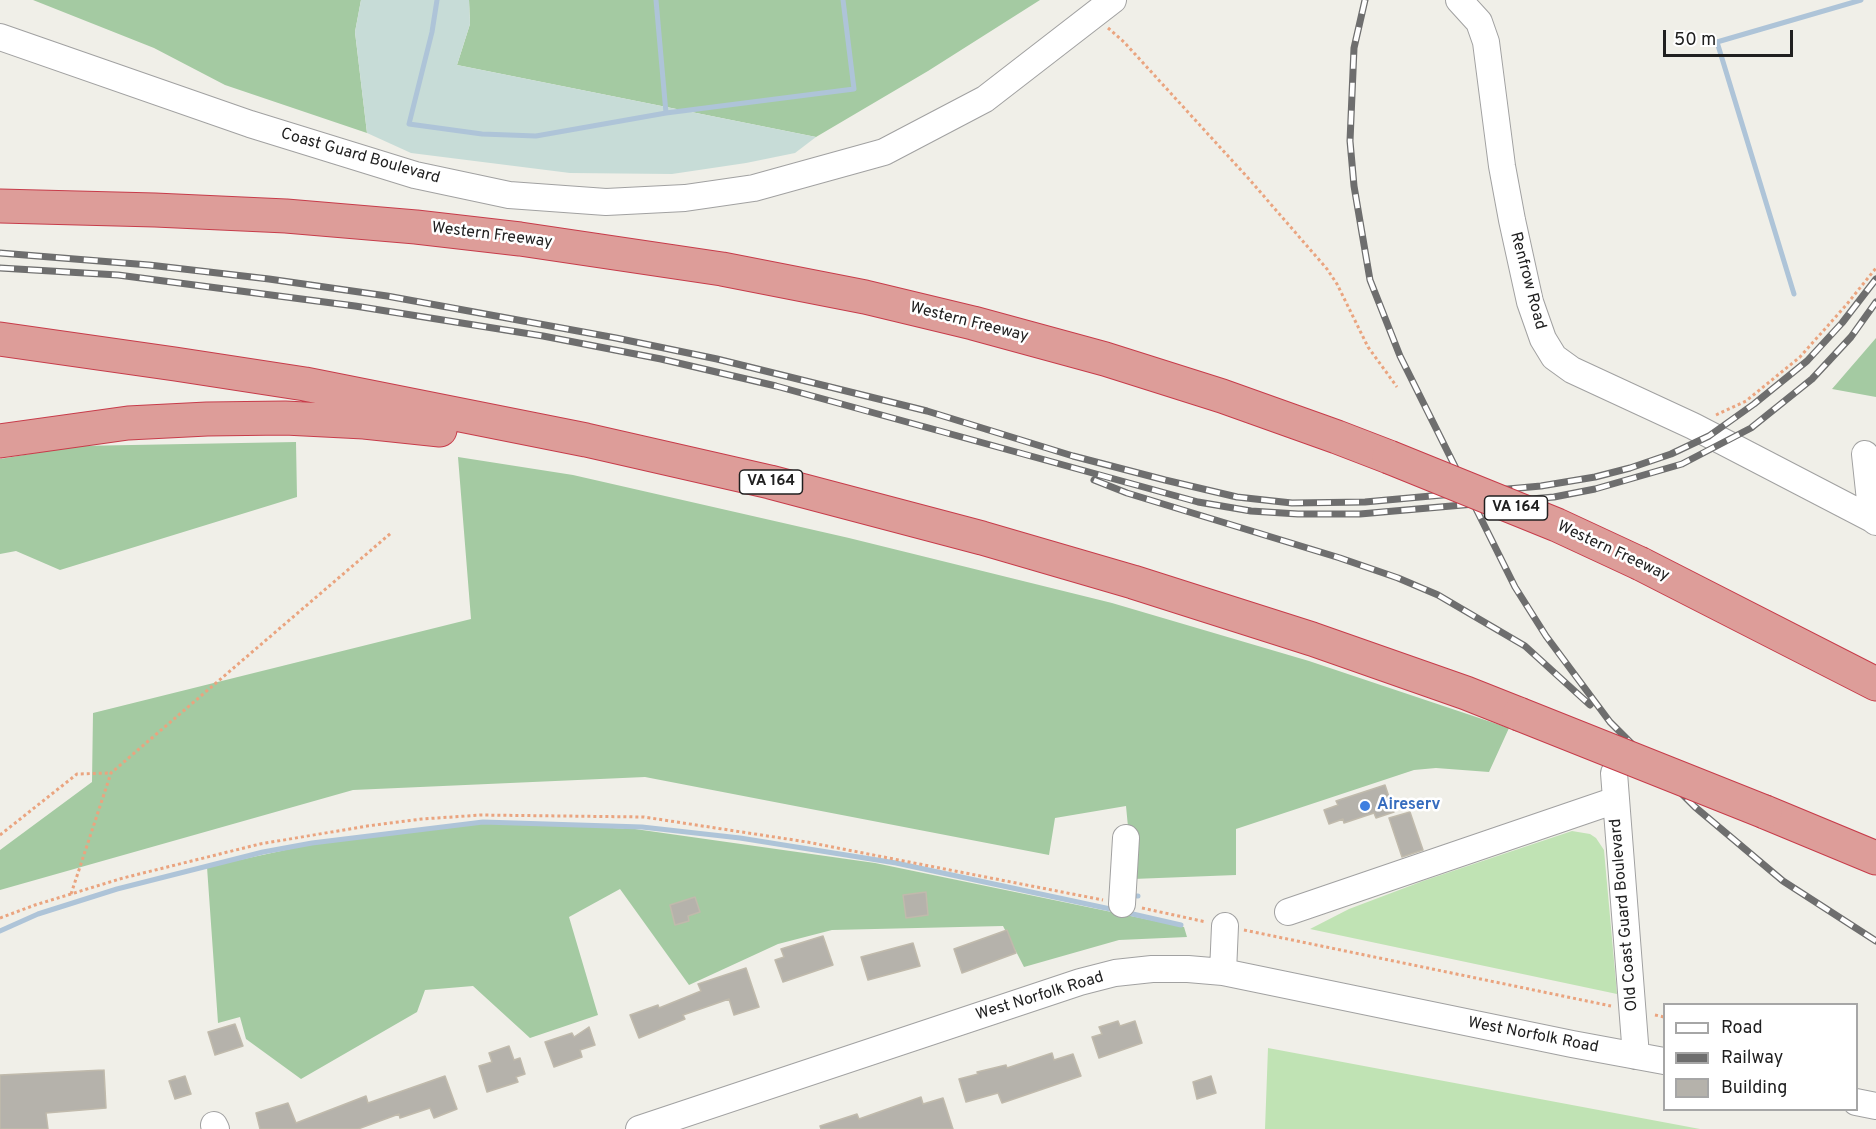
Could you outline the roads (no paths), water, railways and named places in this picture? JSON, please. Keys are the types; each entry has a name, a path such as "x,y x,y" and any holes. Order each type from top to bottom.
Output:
{"highway":[{"name":"Western Freeway","path":"0,206 286,216 520,239 722,269 865,297 973,322 1105,359 1222,396 1389,457 1557,525 1641,564 1876,684"},
{"name":"VA 164","path":"0,339 305,384 586,440 770,482 982,538 1133,582 1323,643 1466,693 1876,858"},
{"path":"0,441 128,423 195,419 285,418 364,422 550,443 770,482"}],"street":[{"name":"Renfrow Road","path":"1459,0 1479,22 1486,42 1512,220 1530,302 1543,339 1554,357 1572,370 1693,426 1874,521"},
{"name":"Coast Guard Boulevard","path":"0,37 250,124 415,176 509,195 606,202 685,198 754,188 884,152 985,99 1103,8"},
{"path":"1865,454 1874,521"},
{"name":"Old Coast Guard Boulevard","path":"1614,773 1636,1056"},
{"path":"1288,912 1616,800"},
{"path":"1122,904 1125,838"},
{"path":"1223,972 1225,926"},
{"name":"West Norfolk Road","path":"639,1129 1080,982 1115,973 1152,969 1223,972 1663,1061"},
{"path":"1858,1102 1876,1106"}],"waterway":[{"path":"437,0 432,32 409,124 482,134 536,136 666,113 656,0"},
{"path":"666,113 854,89 843,0"},
{"path":"1794,294 1717,42 1861,0"},
{"path":"0,931 38,914 117,889 263,852 312,843 483,822 642,827 740,838 896,863 1115,910"},
{"path":"1124,912 1181,925"}],"railway":[{"path":"1365,0 1354,48 1350,141 1354,186 1370,280 1400,356 1515,587 1546,636 1610,722 1695,807 1783,881 1876,941"},
{"path":"0,253 149,265 269,279 387,296 616,338 717,359 927,411 1073,456 1165,480 1237,497 1292,503 1365,502 1541,486 1595,477 1671,454 1709,436 1754,404 1807,361 1842,323 1876,279"},
{"path":"0,268 118,275 355,306 543,336 661,359 776,386 1198,502 1251,511 1298,514 1360,514 1554,497 1595,489 1682,464 1751,428 1812,379 1851,337 1876,302"},
{"path":"1094,480 1127,493 1340,558 1438,595 1525,646 1590,705"}],"place":[{"name":"Aireserv","path":"1365,806"}]}
